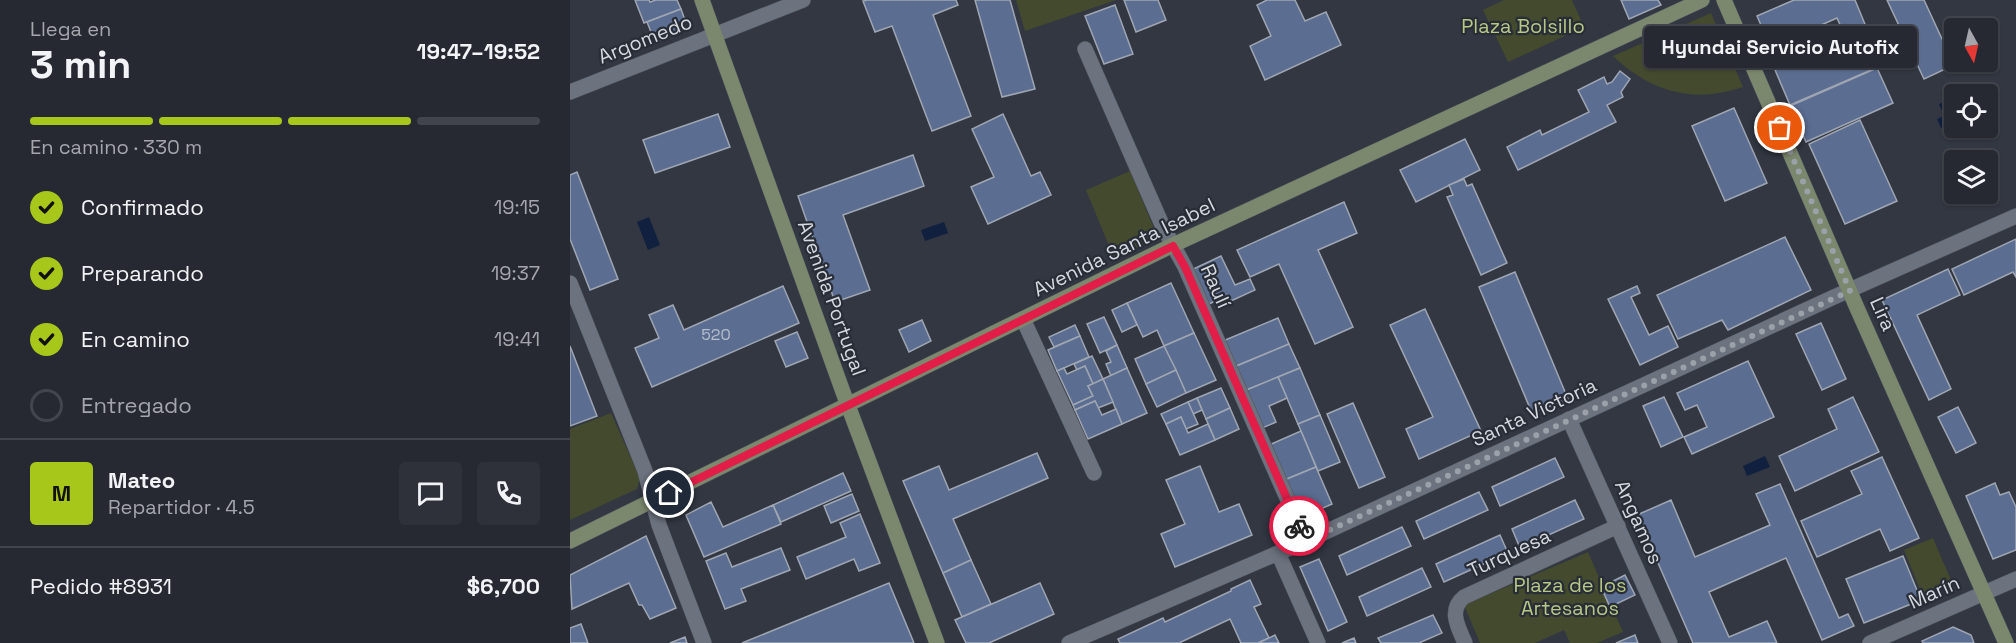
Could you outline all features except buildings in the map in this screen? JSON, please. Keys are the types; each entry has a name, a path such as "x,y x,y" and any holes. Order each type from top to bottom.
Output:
{"main road":[{"name":"Avenida Portugal","path":"702,0 848,405 937,643"},
{"name":"Avenida Santa Isabel","path":"570,541 1173,246 1702,0"},
{"name":"Lira","path":"1724,0 2006,643"}],"street":[{"name":"Argomedo","path":"570,92 803,0"},
{"name":"Raulí","path":"1085,49 1163,227 1185,267 1306,541"},
{"name":"Santa Victoria","path":"1069,643 1306,541 2016,216"},
{"path":"570,283 645,471 659,525 704,643"},
{"path":"1023,319 1094,472"},
{"name":"Angamos","path":"1569,419 1670,643"},
{"name":"Turquesa","path":"1465,643 1455,615 1458,602 1464,597 1618,526"},
{"path":"1278,553 1318,643"},
{"name":"Marín","path":"1870,643 2016,579"}],"green space":[{"path":"1016,0 1116,0 1025,31"},
{"name":"Plaza Bolsillo","path":"1504,0 1572,0 1584,27 1508,62 1483,10"},
{"path":"1711,13 1743,87 1707,94 1674,91 1642,78 1613,56"},
{"path":"1130,171 1158,238 1114,258 1086,190"},
{"path":"611,413 640,478 637,489 570,520 570,429"},
{"path":"1933,538 1953,585 1923,597 1904,550"},
{"name":"Plaza de los Artesanos","path":"1588,552 1623,632 1597,643 1570,643 1564,630 1535,643 1480,643 1464,605"}],"water":[{"path":"1944,102 1944,116 1939,104"},
{"path":"1944,116 1944,127 1941,128 1937,119"},
{"path":"649,217 660,245 648,250 637,222"},
{"path":"944,222 948,233 925,241 921,230"},
{"path":"1765,456 1770,467 1747,476 1743,466"}],"way so far":[{"path":"1299,526 1306,541 1850,291 1780,128"}],"place":[{"name":"Hyundai Servicio Autofix","path":"1780,128"}],"route":[{"path":"669,493 1173,246 1185,267 1299,526"}]}
